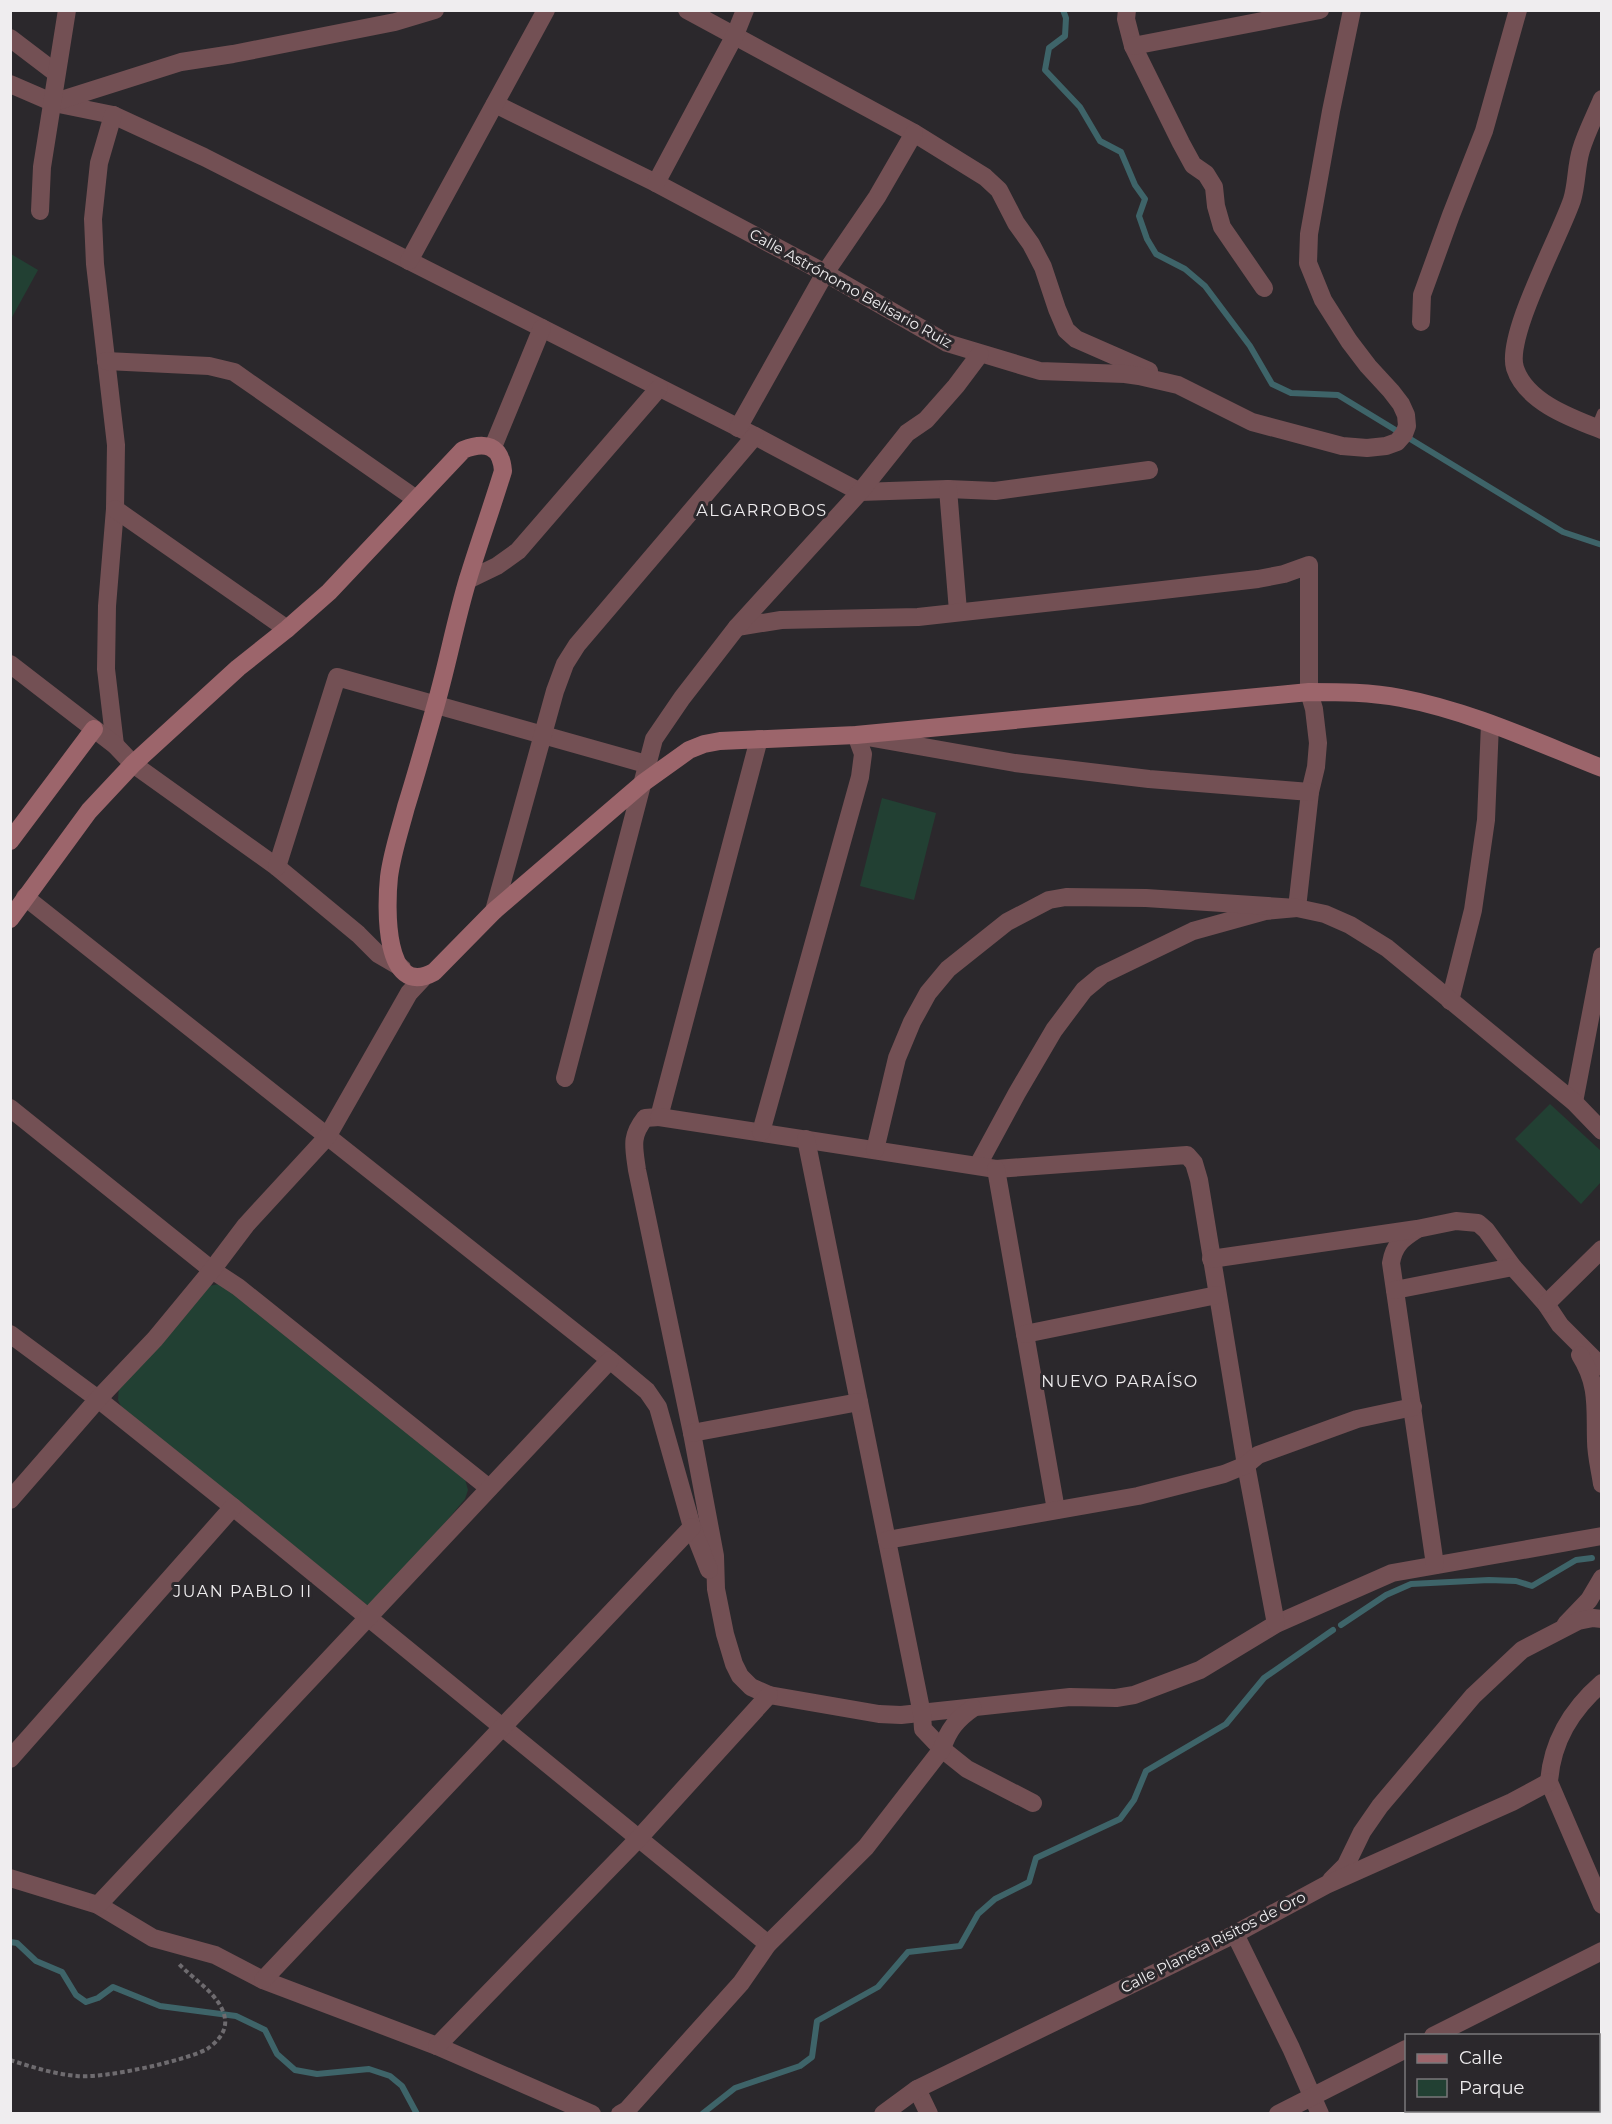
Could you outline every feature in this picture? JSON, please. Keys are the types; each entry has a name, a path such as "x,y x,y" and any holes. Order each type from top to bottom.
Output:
{"street":[{"path":"39,211 42,167 67,10"},
{"path":"54,103 181,62 395,22 435,10"},
{"path":"687,10 914,133 970,167 999,190 1016,223 1031,244 1043,267 1066,330 1076,339 1178,385"},
{"path":"656,183 735,35 745,10"},
{"path":"1127,10 1126,19 1133,46 1193,165 1206,174 1214,187 1216,206 1222,226 1263,288"},
{"path":"1133,46 1320,10"},
{"name":"Calle Astrónomo Belisario Ruiz","path":"495,104 656,183 825,273 947,344 1040,371 1125,374 1178,385 1252,422 1342,446 1367,448 1386,446 1397,442 1404,435 1407,426 1406,415 1401,404 1349,342 1323,300 1308,262 1309,234 1352,10"},
{"path":"1421,322 1422,295 1484,131 1518,10"},
{"path":"409,261 545,12"},
{"path":"10,38 56,73"},
{"path":"10,84 54,103 113,115 204,157 860,492 948,489 994,491 1149,471"},
{"path":"1600,424 1542,402 1530,393 1515,368 1513,357 1514,346 1527,309 1572,199 1581,150 1602,99"},
{"path":"113,115 99,163 93,219 95,264 116,445 115,509 107,606 106,658 115,745"},
{"path":"494,911 555,691 565,664 577,645 746,432 825,273 877,197 914,133"},
{"path":"493,447 542,328"},
{"path":"565,1078 654,739 682,698 737,627 860,492 906,434 926,420 980,354"},
{"path":"106,361 208,366 234,372 416,499"},
{"path":"468,580 497,566 518,551 659,388"},
{"path":"10,919 89,811 133,764 238,668 329,592 463,450 477,444 493,447 502,458 503,471 468,580 436,706 393,851 387,906 388,937 393,953 402,968"},
{"path":"948,489 958,611"},
{"path":"115,509 287,629"},
{"path":"737,627 781,620 918,616 1258,579 1309,566 1309,692 1314,709 1318,743 1297,908"},
{"path":"10,664 115,745 133,764 277,867 358,933 378,954 402,968 412,977 423,978"},
{"path":"277,867 337,677 646,764"},
{"path":"10,1500 98,1399 155,1339 246,1225 327,1137 409,993 423,978 434,972 494,911 643,783 681,754 704,744 720,741 856,735 1309,692 1365,693 1402,698 1490,724 1602,768"},
{"path":"1450,1001 1473,910 1486,820 1490,724"},
{"path":"10,841 94,729"},
{"path":"856,735 1015,763 1149,779 1310,792"},
{"path":"761,1132 860,777 862,754 856,735"},
{"path":"659,1117 759,739"},
{"path":"875,1150 897,1058 912,1022 928,993 956,963 1007,922 1025,911 1048,900 1095,896 1297,908 1325,914 1350,925 1387,948 1574,1102 1602,1131"},
{"path":"25,897 647,1391 658,1407 692,1527 716,1589"},
{"path":"1056,1510 1025,1334 987,1167 1017,1093 1054,1030 1084,990 1102,975 1193,931 1265,911 1297,908"},
{"path":"1574,1102 1602,956"},
{"path":"10,1108 489,1488"},
{"path":"1276,1624 1246,1465 1199,1180 1194,1163 1186,1155 987,1167 659,1117 645,1118 636,1129 634,1143 637,1170 692,1432 725,1634 740,1676 751,1687 769,1695 879,1714 922,1713 1070,1697 1116,1698 1134,1695 1200,1670 1276,1624 1392,1573 1602,1536"},
{"path":"806,1139 922,1713 923,1729 942,1749 968,1769 1033,1803"},
{"path":"1211,1259 1456,1221 1478,1223 1546,1304 1585,1362 1593,1378 1596,1396 1596,1444 1602,1484"},
{"path":"1418,1228 1399,1241 1393,1251 1391,1263 1435,1565"},
{"path":"1546,1304 1602,1249"},
{"path":"1395,1290 1513,1267"},
{"path":"1025,1334 1217,1295"},
{"path":"1560,1325 1602,1367"},
{"path":"10,1334 98,1399 233,1507 640,1837 768,1944"},
{"path":"98,1905 610,1360"},
{"path":"692,1432 859,1402"},
{"path":"887,1540 1138,1496 1224,1474 1246,1465 1258,1455 1357,1419 1413,1407"},
{"path":"10,1759 233,1507"},
{"path":"263,1980 692,1527"},
{"path":"1558,1631 1589,1600 1602,1578"},
{"path":"1326,1885 1346,1865 1362,1832 1380,1806 1473,1696 1521,1650 1578,1621 1602,1619"},
{"path":"1602,1683 1576,1708 1561,1732 1550,1765 1549,1782 1602,1905"},
{"path":"437,2046 640,1837 769,1695"},
{"path":"620,2114 627,2110 741,1983 768,1944 866,1847 942,1749 947,1733 958,1718 974,1707"},
{"name":"Calle Planeta Risitos de Oro","path":"884,2114 917,2089 1235,1934 1326,1885 1512,1802 1549,1782"},
{"path":"10,1878 98,1905 153,1938 216,1956 263,1980 437,2046 592,2114"},
{"path":"1235,1934 1320,2114"},
{"path":"1437,2034 1602,1952"},
{"path":"1278,2114 1405,2050"},
{"path":"917,2089 929,2114"}],"path":[{"path":"10,2060 41,2070 79,2076 99,2075 188,2057 208,2048 219,2039 224,2030 225,2019 210,1992 177,1962"}],"green space":[{"path":"11,254 38,270 11,319"},
{"path":"882,798 936,813 914,900 860,886"},
{"path":"1550,1104 1601,1151 1601,1182 1581,1204 1515,1139"},
{"path":"219,1284 465,1479 468,1490 465,1499 381,1599 375,1603 367,1605 122,1408 118,1400 119,1385 209,1286"}],"waterway":[{"path":"1063,10 1066,18 1065,36 1049,48 1045,70 1080,107 1100,141 1121,152 1135,185 1145,199 1139,216 1147,239 1156,254 1185,269 1205,286 1250,346 1272,384 1291,393 1338,395 1563,532 1602,545"},
{"path":"1341,1625 1386,1595 1411,1584 1489,1580 1516,1581 1532,1586 1576,1560 1592,1558"},
{"path":"702,2114 735,2088 800,2066 812,2057 817,2021 878,1987 908,1952 960,1946 978,1914 995,1899 1029,1882 1036,1858 1120,1819 1134,1800 1146,1771 1226,1724 1264,1678 1333,1630"},
{"path":"10,1942 17,1943 36,1961 62,1972 76,1995 86,2002 98,1998 113,1987 160,2006 236,2016 265,2030 277,2054 295,2070 317,2074 369,2069 390,2076 402,2086 417,2114"}],"district":[{"name":"ALGARROBOS","path":"762,510"},
{"name":"NUEVO PARAÍSO","path":"1120,1381"},
{"name":"JUAN PABLO II","path":"243,1591"}]}
